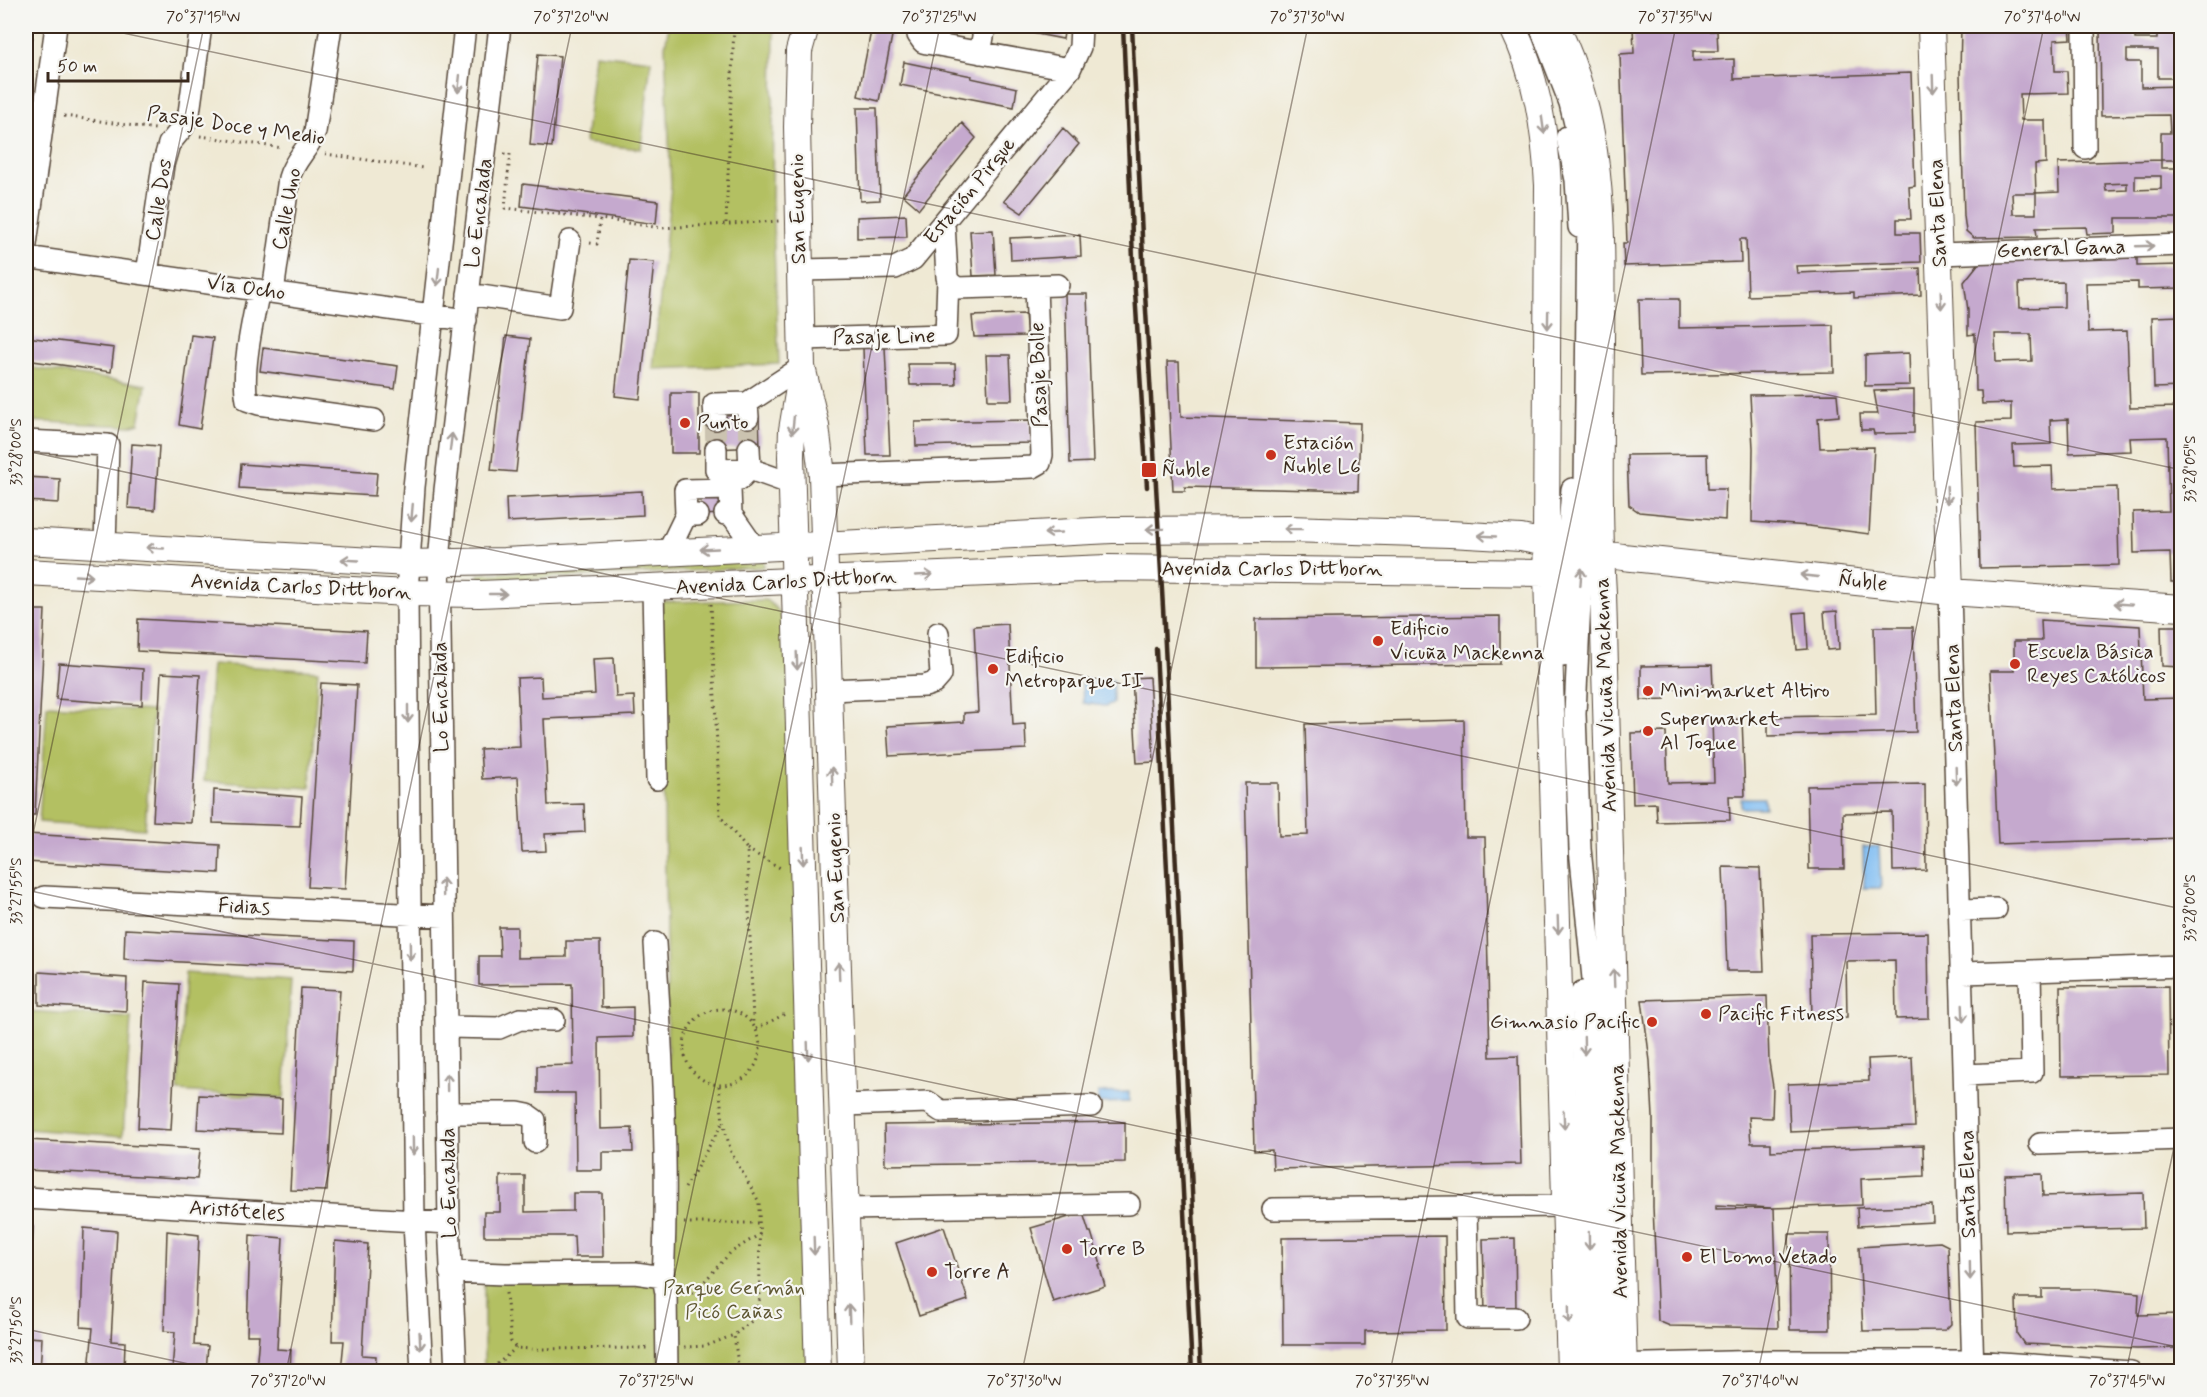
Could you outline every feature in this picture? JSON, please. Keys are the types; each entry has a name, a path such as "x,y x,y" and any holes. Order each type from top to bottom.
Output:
{"main road":[{"name":"San Eugenio","path":"795,26 799,51 797,127 802,367 792,430 792,484 818,1371"},
{"name":"San Eugenio","path":"799,51 806,26"},
{"name":"Avenida Vicuña Mackenna","path":"1512,26 1524,48 1533,77 1540,106 1546,151 1549,224 1574,548 1599,1368"},
{"name":"Santa Elena","path":"1931,26 1950,592"},
{"name":"Avenida Vicuña Mackenna","path":"1554,27 1573,63 1586,108 1599,185 1602,243 1599,497 1574,548 1556,576 1566,1206 1599,1368"},
{"name":"San Eugenio","path":"802,367 816,426 822,475 851,1371"},
{"name":"Avenida Carlos Dittborn","path":"26,541 408,563 1112,530 1379,531 1521,538 1574,548"},
{"path":"1909,586 1932,567 1949,547"},
{"name":"Ñuble","path":"1574,548 1950,592 2181,608"},
{"name":"Avenida Carlos Dittborn","path":"26,572 439,594 510,594 1107,568 1420,570 1556,576"}],"street":[{"path":"26,244 56,26"},
{"name":"Calle Dos","path":"147,274 163,165 169,144 189,113 201,26"},
{"name":"Calle Uno","path":"331,26 315,132 294,164 289,178 266,291 252,323 244,388 247,400 259,404 374,420"},
{"name":"Lo Encalada","path":"422,1371 414,1222 407,593 414,487 465,26"},
{"name":"Lo Encalada","path":"456,1371 450,1272 439,563 445,490 500,26"},
{"path":"919,26 918,35 923,42 1070,69"},
{"path":"980,53 985,26"},
{"name":"Estación Pirque","path":"800,270 895,268 913,259 1070,69 1080,47 1081,26"},
{"path":"1529,26 1563,121 1572,158 1578,201 1580,315 1574,548"},
{"path":"2084,26 2085,148"},
{"name":"Pasaje Line","path":"802,339 946,335 948,279 944,223"},
{"path":"468,294 560,308 570,241"},
{"name":"General Gana","path":"1940,254 2181,245"},
{"name":"Vía Ocho","path":"26,257 465,320"},
{"path":"948,279 952,285 962,290 1058,285"},
{"name":"Pasaje Bolle","path":"822,475 1033,467 1040,463 1042,455 1036,286"},
{"path":"715,419 714,404 748,410 802,367"},
{"path":"26,441 108,445 105,545"},
{"path":"749,458 730,489 728,514 754,547"},
{"path":"686,490 716,460 749,458 792,484"},
{"path":"414,487 445,490"},
{"path":"686,490 730,489"},
{"path":"668,552 692,515 686,490"},
{"path":"1556,576 1563,652 1569,819 1583,1006 1599,1368 1769,1361 2131,1371"},
{"path":"653,588 657,779"},
{"name":"Santa Elena","path":"1950,592 1973,1366"},
{"path":"829,690 925,686 934,683 941,675 938,633"},
{"path":"408,671 440,671"},
{"name":"Fidias","path":"44,897 444,916"},
{"path":"1960,910 1996,909"},
{"path":"655,943 661,1036 667,1371"},
{"path":"1962,973 2181,966"},
{"path":"1965,1075 2032,1072 2030,971"},
{"path":"446,1028 499,1028 520,1019 554,1020"},
{"path":"844,1105 928,1102 941,1111 1091,1106"},
{"path":"447,1113 528,1115 535,1120 535,1142"},
{"path":"2040,1144 2181,1139"},
{"name":"Aristóteles","path":"26,1197 449,1223"},
{"path":"847,1209 1129,1204"},
{"path":"1273,1209 1566,1206"},
{"path":"1466,1207 1468,1318 1516,1318"},
{"path":"450,1272 635,1273 664,1285"}],"path":[{"path":"726,224 734,26"},
{"name":"Pasaje Doce y Medio","path":"44,113 424,168"},
{"path":"486,153 510,154 505,208 662,228 798,220"},
{"path":"570,241 597,244 600,219"},
{"path":"710,585 720,816 747,849 753,1024"},
{"path":"722,1008 740,1013 753,1024 761,1049 754,1069 738,1082 718,1086 699,1077 688,1065 684,1051 686,1035 691,1024 700,1016 710,1010 722,1008"},
{"path":"756,1029 789,1012 807,1012"},
{"path":"505,1274 511,1342 516,1347 531,1349 706,1346 734,1335 753,1320 760,1298 759,1202 731,1152 723,1122 718,1086"},
{"path":"683,1192 723,1122"},
{"path":"666,1222 759,1223"},
{"path":"664,1285 694,1293 730,1253 760,1234"},
{"path":"734,1335 739,1371"},
{"path":"488,1371 516,1347"}],"green space":[{"path":"669,26 774,26 772,200 779,364 653,369 671,186 665,46"},
{"path":"595,54 651,60 641,149 585,143"},
{"path":"26,367 146,385 139,423 129,426 26,421"},
{"path":"764,560 764,567 479,582 478,574"},
{"name":"Parque Germán Picó Cañas","path":"766,600 776,608 790,626 809,1371 484,1371 484,1265 671,1267 661,602"},
{"path":"212,664 318,671 310,788 204,781"},
{"path":"47,705 153,711 145,829 39,822"},
{"path":"185,973 291,980 284,1098 178,1091"},
{"path":"26,1011 131,1018 123,1136 26,1129"}],"water":[{"path":"1113,680 1113,703 1105,706 1083,703 1082,682"},
{"path":"1741,798 1764,798 1765,808 1741,808"},
{"path":"1879,846 1881,888 1864,888 1863,847"},
{"path":"1129,1092 1129,1102 1098,1103 1098,1093"}],"building":[{"path":"872,26 894,26 879,101 858,96"},
{"path":"996,26 1065,26 1063,39"},
{"path":"1633,26 1701,26 1701,31 1717,31 1718,51 1693,51 1693,61 1734,59 1734,79 1911,73 1915,186 1909,187 1911,219 1897,219 1897,233 1920,233 1921,262 1796,266 1797,273 1920,268 1921,295 1854,298 1854,292 1748,296 1746,239 1740,239 1741,262 1624,266 1623,243 1627,243 1620,54 1634,53"},
{"path":"1961,26 2070,26 2071,39 2054,40 2055,71 2067,71 2068,93 2020,94 2021,120 2045,120 2046,163 2035,164 2036,193 2059,192 2058,163 2161,160 2161,168 2181,168 2181,218 2116,218 2116,233 2087,234 2086,227 2036,228 2037,237 1974,238 1966,231 1964,216","holes":["2135,176 2161,176 2161,189 2135,190","2127,183 2127,190 2106,191 2105,184","2012,193 2036,193 2036,214 2013,214"]},
{"path":"2100,26 2135,26 2135,39 2157,39 2157,26 2181,26 2181,78 2158,78 2158,50 2127,50 2127,62 2141,62 2141,87 2181,86 2181,160 2161,160 2161,133 2170,133 2169,115 2101,116"},
{"path":"538,54 560,56 552,147 530,145"},
{"path":"904,62 1017,88 1014,107 900,85"},
{"path":"857,108 877,108 880,200 860,201"},
{"path":"962,123 976,138 919,209 903,195"},
{"path":"1063,128 1079,144 1022,213 1004,201"},
{"path":"523,184 658,201 656,224 521,206"},
{"path":"906,215 907,237 857,238 857,217"},
{"path":"993,230 996,275 973,276 970,231"},
{"path":"1080,235 1081,256 1011,260 1010,238"},
{"path":"2137,258 2137,266 2181,265 2181,288 2138,289 2138,282 2086,283 2088,332 2127,331 2130,408 2181,407 2181,582 2171,582 2170,552 2134,553 2133,512 2169,511 2167,437 2130,438 2131,451 2069,453 2068,419 2050,420 2051,444 2013,445 2014,467 2052,466 2053,489 2117,487 2119,565 1980,568 1976,422 2011,421 2011,403 1982,404 1981,391 1976,391 1975,334 1968,335 1968,310 1964,282 1979,263","holes":["2064,282 2064,307 2020,308 2019,283","1995,334 2031,334 2032,361 1996,362"]},
{"path":"629,260 654,262 640,399 615,396"},
{"path":"1065,294 1087,294 1093,462 1070,463"},
{"path":"1639,299 1679,299 1679,328 1833,325 1834,372 1641,375"},
{"path":"1025,314 1027,336 974,337 972,316"},
{"path":"2181,316 2181,387 2154,388 2152,317"},
{"path":"191,335 213,338 200,429 179,425"},
{"path":"506,336 530,339 516,472 491,470"},
{"path":"26,337 114,348 111,372 26,360"},
{"path":"885,347 890,455 867,455 863,348"},
{"path":"263,348 398,366 395,389 260,371"},
{"path":"1909,353 1910,385 1865,386 1865,355"},
{"path":"986,355 1010,355 1012,400 988,400"},
{"name":"Estación Ñuble L6","path":"1167,362 1179,362 1181,417 1360,423 1358,491 1185,487 1185,491 1173,491"},
{"path":"908,364 955,364 956,385 910,385"},
{"path":"1914,390 1914,433 1874,434 1873,430 1861,430 1860,414 1878,414 1874,391"},
{"name":"Punto","path":"671,393 699,393 699,453 671,453"},
{"path":"1837,394 1839,416 1818,418 1820,448 1874,447 1869,534 1809,526 1752,522 1753,448 1750,395"},
{"path":"759,417 760,447 714,449 713,419"},
{"path":"1030,420 1032,443 916,446 915,422"},
{"path":"132,444 159,446 155,510 128,508"},
{"path":"1707,454 1708,489 1726,489 1725,520 1639,512 1629,505 1627,455"},
{"path":"241,464 377,473 375,496 239,488"},
{"path":"26,477 60,479 59,503 26,501"},
{"path":"727,490 727,514 696,515 695,491"},
{"path":"642,491 643,515 507,522 506,498"},
{"path":"26,610 45,610 35,815 26,815"},
{"path":"1837,611 1839,649 1827,650 1824,612"},
{"path":"1806,612 1808,649 1797,650 1794,613"},
{"name":"Edificio Vicuña Mackenna","path":"1500,616 1500,664 1256,667 1256,619"},
{"path":"138,619 367,631 365,663 137,651"},
{"path":"2041,620 2140,626 2143,699 2181,698 2181,838 1998,844 1990,671 2014,671 2014,641 2042,641"},
{"name":"Edificio Metroparque II","path":"1008,624 1013,725 1025,724 1026,749 889,756 887,726 964,722 964,713 978,712 974,626"},
{"path":"2161,626 2181,626 2181,667 2162,666"},
{"path":"1874,627 1913,627 1916,732 1768,736 1768,717 1876,715"},
{"path":"614,658 616,697 634,696 635,715 544,719 548,805 584,804 585,832 545,834 546,851 522,852 518,777 482,779 480,749 520,747 517,678 541,677 542,697 595,694 593,659"},
{"path":"59,663 143,669 142,705 56,699"},
{"path":"1712,665 1713,688 1665,689 1665,699 1641,700 1641,666"},
{"path":"161,673 200,675 191,823 153,821"},
{"path":"1149,677 1154,762 1137,763 1132,678"},
{"path":"321,683 357,685 345,889 308,887"},
{"path":"1742,719 1745,796 1729,796 1730,820 1657,822 1656,803 1633,804 1631,733 1666,732 1668,783 1714,782 1712,720"},
{"path":"1464,720 1466,837 1485,837 1490,1057 1518,1056 1521,1164 1273,1169 1272,1150 1254,1151 1245,783 1278,783 1279,836 1308,835 1305,724"},
{"path":"1925,784 1926,870 1893,871 1892,812 1843,813 1844,869 1809,869 1807,786"},
{"path":"214,790 302,797 300,826 213,823"},
{"path":"26,834 220,845 219,873 26,862"},
{"path":"1723,867 1760,868 1764,971 1727,971"},
{"path":"499,927 517,927 517,958 566,957 566,941 600,941 601,1008 633,1007 633,1037 599,1038 600,1129 632,1128 633,1152 602,1152 602,1170 576,1170 575,1093 537,1093 537,1066 573,1065 572,984 479,985 479,956 500,956"},
{"path":"125,929 354,941 353,971 124,959"},
{"path":"1928,933 1929,1018 1896,1019 1895,960 1846,961 1847,1017 1812,1018 1810,934"},
{"path":"39,972 127,978 126,1011 39,1005"},
{"path":"145,982 179,984 171,1130 138,1128"},
{"path":"2168,986 2169,1075 2061,1076 2060,987"},
{"path":"301,988 340,990 327,1191 290,1190"},
{"path":"1767,996 1769,1062 1773,1087 1772,1118 1749,1117 1751,1143 1771,1143 1771,1151 1923,1145 1924,1176 1861,1179 1862,1205 1772,1208 1716,1205 1716,1209 1774,1208 1778,1328 1670,1326 1658,1321 1653,1207 1653,1117 1650,1061 1642,1000"},
{"path":"1912,1057 1915,1127 1790,1132 1788,1084 1869,1081 1868,1059"},
{"path":"199,1095 282,1099 281,1133 197,1129"},
{"path":"1125,1122 1125,1162 885,1165 884,1125"},
{"path":"26,1140 200,1149 197,1179 26,1170"},
{"path":"2042,1174 2043,1196 2143,1193 2144,1228 2006,1231 2005,1175"},
{"path":"500,1176 525,1176 525,1212 573,1211 573,1193 602,1193 603,1257 575,1257 574,1236 484,1236 484,1212 500,1212"},
{"path":"1932,1205 1933,1222 1858,1226 1857,1208"},
{"name":"Torre B","path":"1083,1213 1101,1265 1099,1265 1105,1286 1053,1302 1031,1228"},
{"path":"26,1226 33,1227 28,1337 42,1338 40,1371 26,1371"},
{"name":"Torre A","path":"944,1227 968,1300 919,1316 896,1243"},
{"path":"84,1228 117,1231 111,1341 125,1342 124,1371 89,1371 93,1328 81,1327"},
{"path":"167,1231 199,1235 194,1345 208,1346 206,1371 172,1371 175,1332 164,1331"},
{"path":"1789,1234 1829,1234 1830,1330 1790,1330"},
{"path":"250,1235 283,1238 277,1349 291,1350 290,1371 256,1371 259,1335 247,1335"},
{"path":"1445,1236 1446,1330 1365,1331 1365,1345 1283,1345 1282,1238"},
{"path":"1515,1238 1516,1311 1485,1312 1483,1239"},
{"path":"2179,1240 2181,1240 2181,1269 2180,1269"},
{"path":"335,1241 368,1244 362,1355 376,1356 375,1371 341,1371 344,1341 332,1341"},
{"path":"1940,1242 1948,1246 1951,1324 1945,1330 1863,1331 1859,1247"},
{"path":"2042,1289 2096,1289 2139,1293 2138,1315 2181,1314 2181,1348 2137,1349 2024,1344 2017,1334 2016,1298 2042,1298"}],"tunnel":[{"path":"748,417 749,448"},
{"path":"715,419 716,449"}],"railway":[{"path":"1123,26 1133,259 1147,487"},
{"path":"1132,26 1201,1372"},
{"path":"1156,649 1192,1372"}],"place":[{"name":"Punto","path":"685,423"},
{"name":"Estación Ñuble L6","path":"1271,455"},
{"name":"Ñuble","path":"1149,470"},
{"name":"Edificio Vicuña Mackenna","path":"1378,641"},
{"name":"Escuela Básica Reyes Católicos","path":"2015,664"},
{"name":"Edificio Metroparque II","path":"993,669"},
{"name":"Minimarket Altiro","path":"1648,691"},
{"name":"Supermarket Al Toque","path":"1648,731"},
{"name":"Pacific Fitness","path":"1706,1014"},
{"name":"Gimnasio Pacific","path":"1652,1022"},
{"name":"Torre B","path":"1067,1249"},
{"name":"El Lomo Vetado","path":"1687,1257"},
{"name":"Torre A","path":"932,1272"}]}
